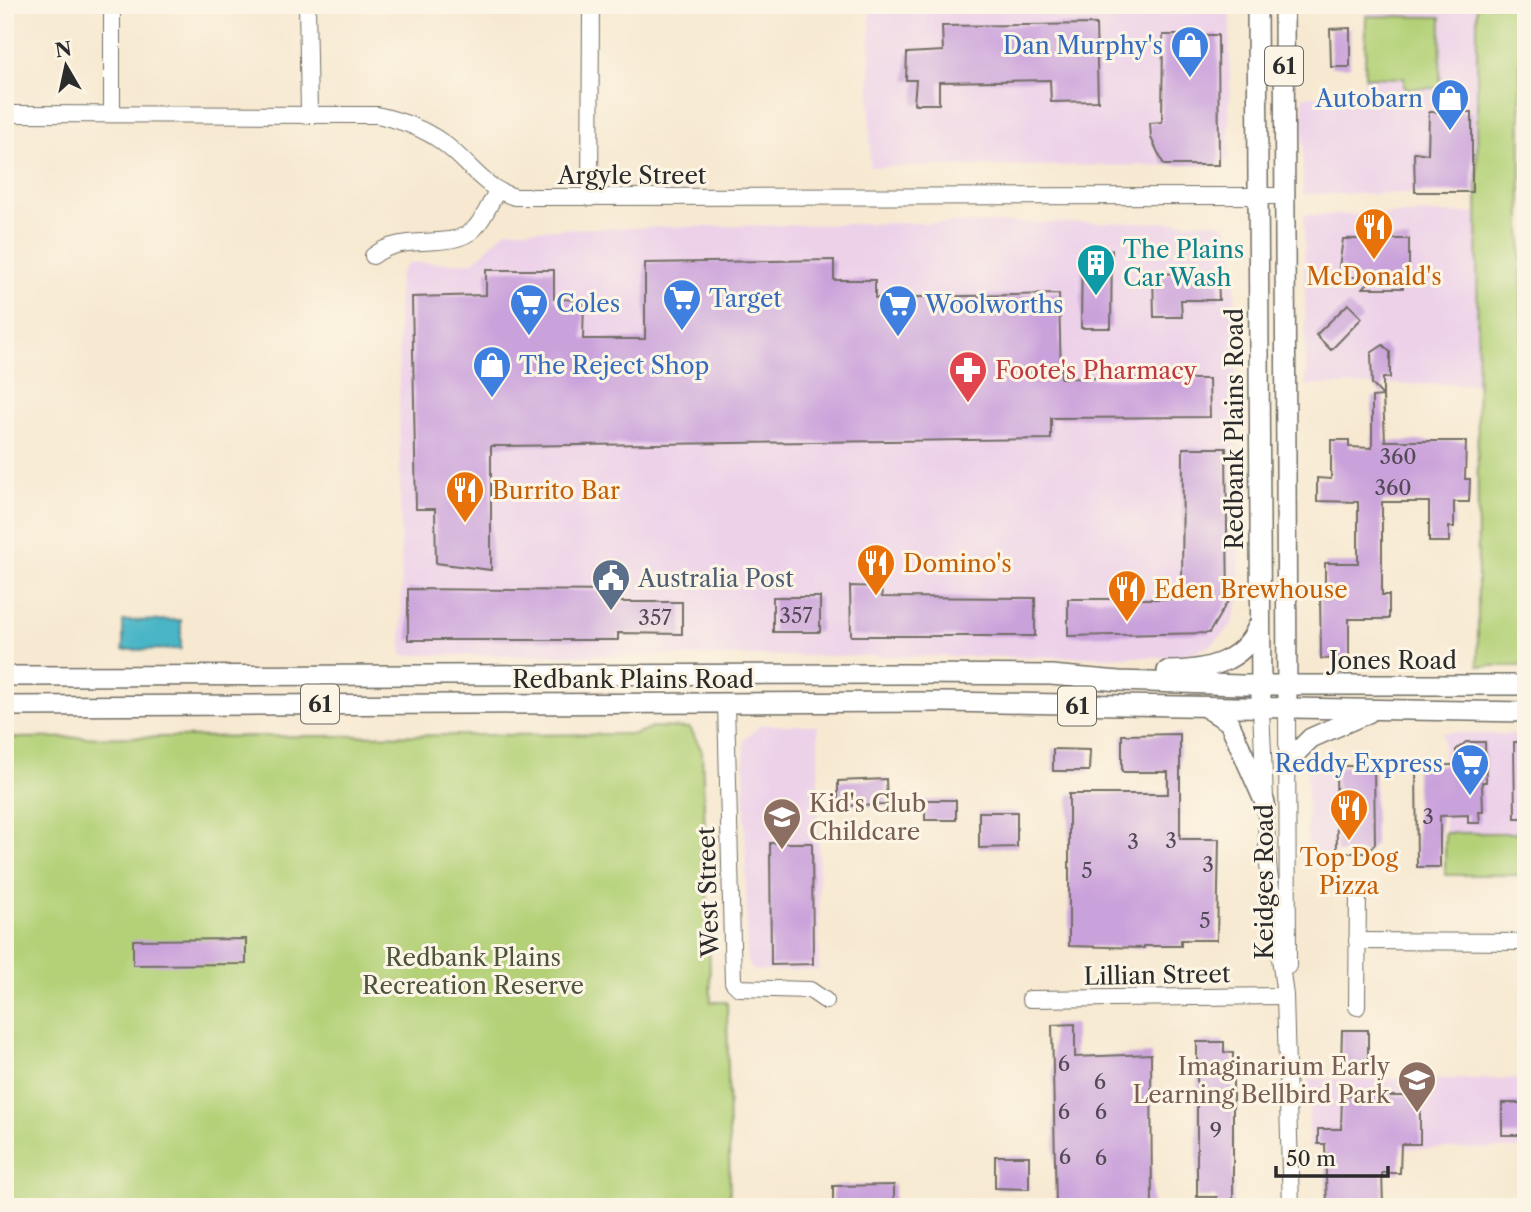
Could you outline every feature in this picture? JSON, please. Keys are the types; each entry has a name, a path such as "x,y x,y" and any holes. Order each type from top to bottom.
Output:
{"main road":[{"name":"Redbank Plains Road","path":"1257,5 1261,709"},
{"name":"61","path":"1284,5 1286,685"},
{"path":"1259,440 1275,422 1275,344 1287,327"},
{"name":"61","path":"1079,679 1119,670 1190,671 1219,663 1250,645 1260,622"},
{"name":"Redbank Plains Road","path":"5,676 919,674 1051,675 1079,679 1261,685"},
{"name":"Jones Road","path":"1261,685 1526,685"},
{"name":"Keidges Road","path":"1286,685 1287,709"},
{"name":"Redbank Plains Road","path":"5,706 945,702 1287,709"},
{"path":"1208,709 1229,722 1265,803"},
{"name":"Jones Road","path":"1287,709 1526,712"},
{"path":"1288,761 1311,738 1376,709"}],"street":[{"path":"112,5 112,113"},
{"path":"307,5 309,113"},
{"path":"590,198 591,5"},
{"name":"Argyle Street","path":"5,114 377,115 419,129 442,141 482,181 497,191 515,197 1284,196"},
{"path":"373,256 382,249 409,241 457,239 473,229 497,191"},
{"name":"West Street","path":"726,703 733,982 739,988 810,990 826,1001"},
{"name":"Keidges Road","path":"1261,709 1268,865 1285,996 1291,1207"},
{"name":"Keidges Road","path":"1285,996 1289,946 1287,709"},
{"path":"1357,1007 1358,890"},
{"path":"1357,941 1526,942"},
{"name":"Lillian Street","path":"1030,999 1285,996"}],"shaded area":[{"path":"870,5 1230,5 1229,159 1219,165 870,167"},
{"path":"1302,5 1477,5 1477,193 1303,194 1303,96 1364,97 1365,11 1302,11"},
{"path":"1477,213 1477,384 1306,385 1304,215"},
{"path":"1217,222 1226,227 1234,242 1240,599 1231,626 1210,646 1182,657 402,655 398,293 399,274 409,263 473,262 506,230 902,223"},
{"name":"Kid's Club Childcare","path":"760,725 818,725 819,970 754,971 747,962 744,740"},
{"path":"1443,732 1526,735 1526,833 1445,833"},
{"path":"1307,766 1374,766 1375,844 1367,853 1316,853 1307,843"},
{"name":"Imaginarium Early Learning Bellbird Park","path":"1309,1079 1526,1079 1526,1149 1309,1148"}],"green space":[{"path":"1477,5 1520,5 1523,666 1478,666"},
{"path":"1366,16 1441,17 1440,88 1404,88 1404,78 1365,77"},
{"name":"Redbank Plains Recreation Reserve","path":"653,727 690,728 702,751 711,1002 727,1002 730,1207 5,1207 5,738 635,734"},
{"path":"1445,833 1526,833 1526,875 1445,875"}],"water":[{"path":"181,620 181,649 123,650 123,621"}],"building":[{"path":"1096,24 1098,101 1051,102 1050,80 939,82 939,104 914,104 916,80 906,80 907,53 943,51 942,26"},
{"path":"1350,28 1350,67 1331,67 1330,29"},
{"name":"Dan Murphy's","path":"1163,35 1218,35 1219,165 1164,165 1151,138 1150,123 1162,122"},
{"name":"Autobarn","path":"1429,112 1472,112 1472,192 1415,192 1414,152 1428,154"},
{"name":"McDonald's","path":"1343,239 1409,239 1409,277 1404,277 1403,288 1363,288 1374,277 1344,277 1344,266 1339,267"},
{"name":"The Plains Car Wash","path":"1082,249 1112,250 1111,328 1081,328"},
{"path":"834,260 834,280 875,280 875,298 1059,294 1061,378 1209,379 1210,417 1051,418 1051,439 491,446 491,570 436,563 435,509 416,509 412,297 486,295 486,270 554,270 554,299 584,300 583,339 645,339 645,263"},
{"path":"1218,273 1219,300 1181,300 1182,317 1154,317 1153,274"},
{"path":"1348,304 1362,318 1331,350 1316,335"},
{"path":"1383,345 1390,352 1390,378 1383,378 1383,396 1372,384 1371,353"},
{"path":"1383,396 1385,441 1466,441 1465,479 1470,479 1469,502 1454,502 1454,527 1449,527 1449,542 1429,542 1429,502 1382,502 1382,595 1389,595 1389,619 1349,619 1349,658 1321,659 1320,595 1325,595 1325,563 1358,563 1358,502 1317,501 1317,478 1331,479 1331,440 1349,440 1349,447 1372,448 1372,397"},
{"path":"1183,448 1226,448 1228,601 1209,633 1068,636 1068,599 1182,599"},
{"path":"850,586 881,587 882,597 1035,598 1035,636 851,636"},
{"path":"408,589 618,591 618,602 682,602 682,634 618,633 618,640 408,640"},
{"path":"773,597 820,597 820,632 773,632"},
{"path":"1180,734 1180,839 1219,839 1217,940 1181,940 1181,946 1144,948 1069,946 1069,794 1168,794 1168,772 1122,772 1122,735"},
{"path":"1466,742 1485,742 1486,782 1482,782 1483,812 1479,812 1480,823 1468,823 1468,815 1440,816 1440,867 1417,867 1416,765 1456,765 1456,750"},
{"path":"1514,742 1526,742 1526,818 1515,818"},
{"path":"1053,749 1090,750 1089,771 1053,771"},
{"path":"1336,766 1374,766 1375,844 1367,853 1337,853"},
{"path":"886,779 887,805 838,806 838,781"},
{"path":"925,800 956,800 956,820 925,820"},
{"path":"979,812 1017,812 1017,847 979,848"},
{"path":"770,843 812,843 813,964 771,965"},
{"path":"246,939 246,964 133,965 133,940"},
{"path":"1075,1024 1075,1057 1151,1054 1152,1207 1056,1207 1052,1025"},
{"path":"1342,1030 1368,1030 1368,1065 1341,1065"},
{"path":"1197,1042 1224,1042 1224,1052 1233,1053 1233,1207 1217,1207 1217,1197 1197,1197"},
{"path":"1342,1096 1420,1096 1420,1144 1401,1144 1400,1173 1382,1173 1383,1207 1327,1207 1325,1144 1318,1144 1318,1129 1341,1129"},
{"path":"1502,1103 1526,1103 1526,1135 1502,1135"},
{"path":"995,1156 1029,1156 1029,1189 995,1188"},
{"path":"894,1185 894,1207 833,1207 833,1186"}],"place":[{"name":"Dan Murphy's","path":"1190,79"},
{"name":"Autobarn","path":"1450,132"},
{"name":"McDonald's","path":"1374,261"},
{"name":"The Plains Car Wash","path":"1096,297"},
{"name":"Target","path":"682,332"},
{"name":"Coles","path":"529,337"},
{"name":"Woolworths","path":"898,338"},
{"name":"The Reject Shop","path":"492,399"},
{"name":"Foote's Pharmacy","path":"968,404"},
{"name":"Burrito Bar","path":"465,524"},
{"name":"Domino's","path":"876,597"},
{"name":"Australia Post","path":"611,612"},
{"name":"Eden Brewhouse","path":"1127,623"},
{"name":"Reddy Express","path":"1470,797"},
{"name":"Top Dog Pizza","path":"1349,842"},
{"name":"Kid's Club Childcare","path":"782,851"},
{"name":"Imaginarium Early Learning Bellbird Park","path":"1417,1114"}]}
